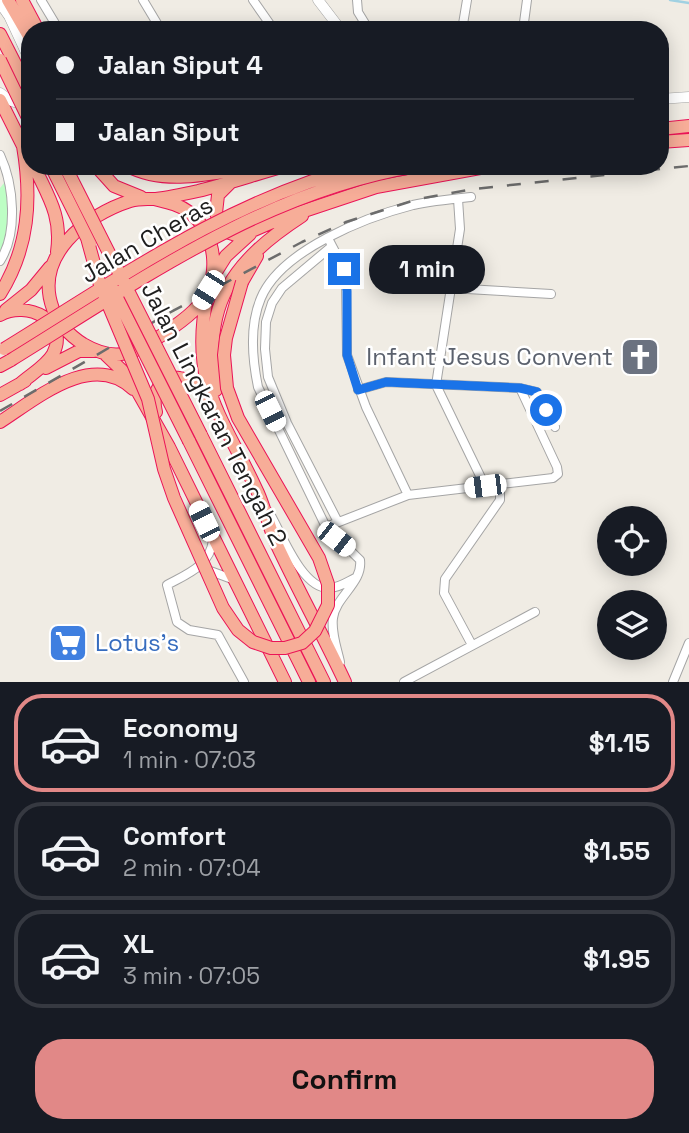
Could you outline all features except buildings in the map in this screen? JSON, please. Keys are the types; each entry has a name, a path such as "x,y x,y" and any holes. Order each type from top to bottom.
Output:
{"highway":[{"path":"8,0 21,21"},
{"path":"22,0 33,21"},
{"path":"0,34 21,75"},
{"path":"0,60 21,103"},
{"path":"0,100 21,135"},
{"path":"669,128 689,126"},
{"path":"669,141 689,140"},
{"path":"0,294 18,261 27,220 28,175"},
{"path":"38,175 58,221 59,234 49,292 59,324 69,334 102,353 123,370 169,447 285,681"},
{"name":"Jalan Lingkaran Tengah 2","path":"56,175 299,646 324,681"},
{"name":"Jalan Lingkaran Tengah 2","path":"69,175 299,646 309,681"},
{"path":"104,175 114,186 178,206 200,223 213,251 210,286 203,315 202,353 206,386 217,414 259,494 275,541 345,681"},
{"path":"158,175 189,175"},
{"path":"0,315 41,281 73,233 115,206 201,190 254,175"},
{"name":"Jalan Cheras","path":"4,356 206,227 295,186 332,175"},
{"name":"Jalan Cheras","path":"4,356 185,253 265,212 333,186 380,175"},
{"path":"233,181 218,195 217,221 227,232 236,235 376,187 442,175"},
{"path":"217,414 212,353 216,318 222,300 240,266 268,241 314,208"},
{"path":"0,395 79,351 120,356 147,345 198,307 226,256 256,230"},
{"path":"87,238 100,285 148,399 164,469 174,498 223,608 237,630 253,642 271,648 285,648 302,643 316,631 328,605 328,584 319,558 248,437 229,395 225,371 226,338 242,282 268,241"},
{"path":"0,315 14,309 37,312 50,324 54,332 56,342 52,356 20,384"},
{"path":"0,422 66,381 80,376 110,376 125,382 138,394"},
{"path":"169,447 153,403 157,387 165,381 179,378 194,385 217,414"}],"street":[{"path":"41,0 53,21"},
{"path":"145,0 156,21"},
{"path":"253,0 268,21"},
{"path":"318,0 334,21"},
{"path":"356,0 358,12 364,21"},
{"path":"464,21 467,0"},
{"path":"524,21 527,0"},
{"path":"0,3 21,42"},
{"path":"0,93 21,104"},
{"path":"669,99 689,97"},
{"path":"0,155 7,173 11,223 4,255 0,261"},
{"path":"345,681 333,632 333,618 337,606 358,576 360,560 326,527 258,387 252,342 256,311 261,296 271,281 289,263 412,206 471,197"},
{"path":"458,199 460,229 436,385 485,486"},
{"path":"330,242 344,269 347,291 347,355 358,390 408,495"},
{"path":"330,242 282,288 272,303 266,322 265,349 268,377 282,411 338,522"},
{"path":"450,288 551,294"},
{"path":"358,390 386,382 520,388 537,392 555,427"},
{"path":"326,527 408,495 553,478 558,474 557,467 520,388"},
{"path":"472,646 444,593 445,579 500,500 500,485"},
{"path":"259,494 302,573 313,584 334,588 358,576"},
{"path":"213,540 209,555 199,567 167,585 177,622 189,630 218,635 244,681"},
{"path":"199,567 234,580"},
{"path":"404,681 535,612"},
{"path":"673,681 689,643"}],"green space":[{"path":"4,183 8,218 0,251 0,188"}],"waterway":[{"path":"670,0 689,3"}],"railway":[{"path":"669,168 689,166"},
{"path":"0,411 169,313 302,242 346,222 418,199 474,189 605,175"}],"place":[{"name":"Infant Jesus Convent","path":"640,357"},
{"name":"Lotus's","path":"68,643"}],"route":[{"path":"344,269 347,291 347,355 358,390 386,382 520,388 537,392 546,410"}]}
